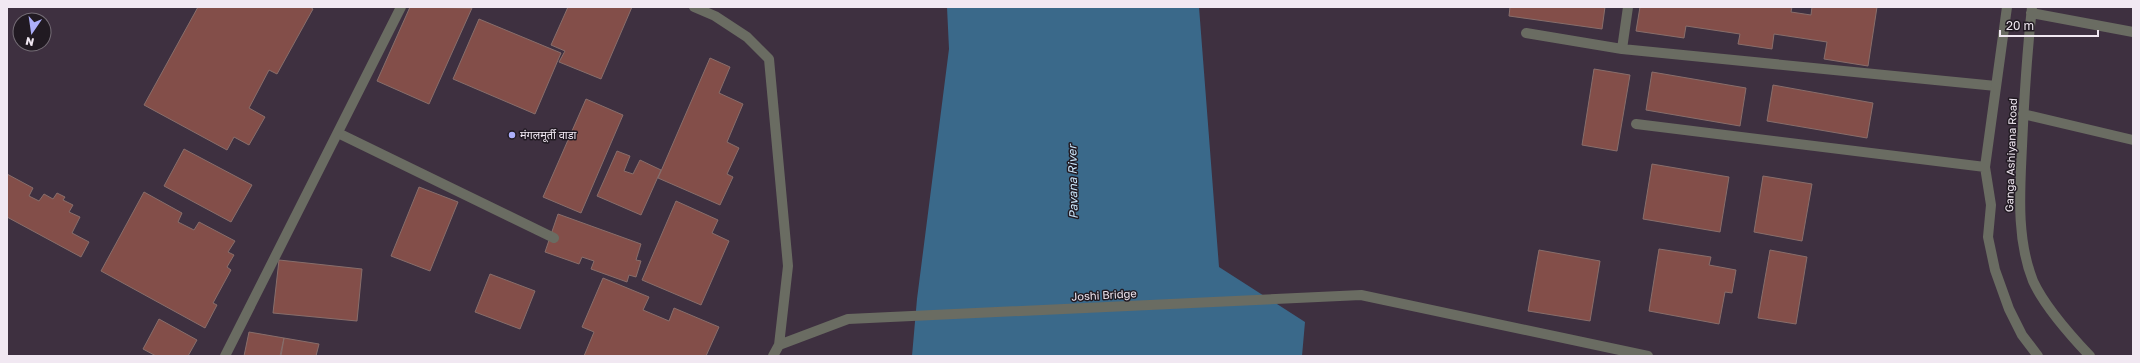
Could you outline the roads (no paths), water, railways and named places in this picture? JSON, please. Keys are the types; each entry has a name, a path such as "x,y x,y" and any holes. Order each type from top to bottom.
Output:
{"street":[{"path":"225,356 401,7"},
{"path":"694,7 715,16 747,37 769,59 788,266 779,345 773,356"},
{"path":"1622,50 1628,7"},
{"path":"2007,7 1985,167 1991,205 1988,237 1995,270 2012,316 2022,335 2038,356"},
{"path":"2032,10 2133,32"},
{"name":"Ganga Ashiyana Road","path":"2032,10 2024,114 2020,207 2026,262 2034,283 2065,329 2090,356"},
{"path":"1526,33 1622,50 1996,86"},
{"path":"2024,114 2133,140"},
{"path":"1636,124 1985,167"},
{"path":"338,133 554,238"},
{"name":"Joshi Bridge","path":"779,345 848,319 1361,294 1648,356"}],"water":[{"name":"Pavana River","path":"947,7 1199,7 1219,267 1305,322 1302,356 912,356 917,299 949,49"}],"place":[{"name":"मंगलमूर्ती वाडा","path":"512,135"}]}
